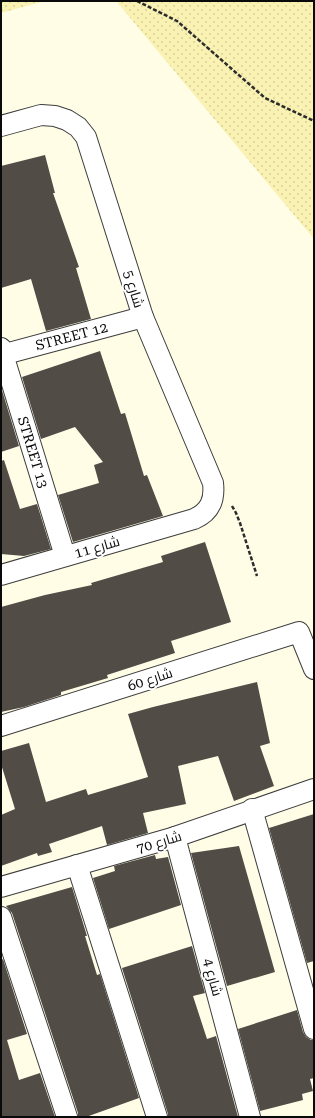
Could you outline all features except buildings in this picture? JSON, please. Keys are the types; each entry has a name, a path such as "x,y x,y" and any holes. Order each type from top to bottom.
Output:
{"street":[{"name":"شارع 5","path":"1,126 41,115 54,116 67,120 78,127 86,137 143,317 214,490"},
{"name":"STREET 12","path":"2,353 143,317"},
{"name":"STREET 13","path":"2,353 64,556"},
{"name":"شارع 11","path":"1,575 194,519 201,516 207,510 213,497 214,490"},
{"name":"شارع 60","path":"1,726 299,632 314,669"},
{"name":"شارع 70","path":"1,887 175,837 314,789"},
{"path":"252,810 314,1029"},
{"name":"شارع 4","path":"175,837 250,1117"},
{"path":"77,865 157,1117"},
{"path":"1,918 67,1117"}],"path":[{"path":"137,1 177,21 265,98 314,121"},
{"path":"214,490 229,503 236,513 257,576"}],"sand":[{"path":"1,1 45,1 1,13"},
{"path":"116,1 314,1 314,239"}]}
